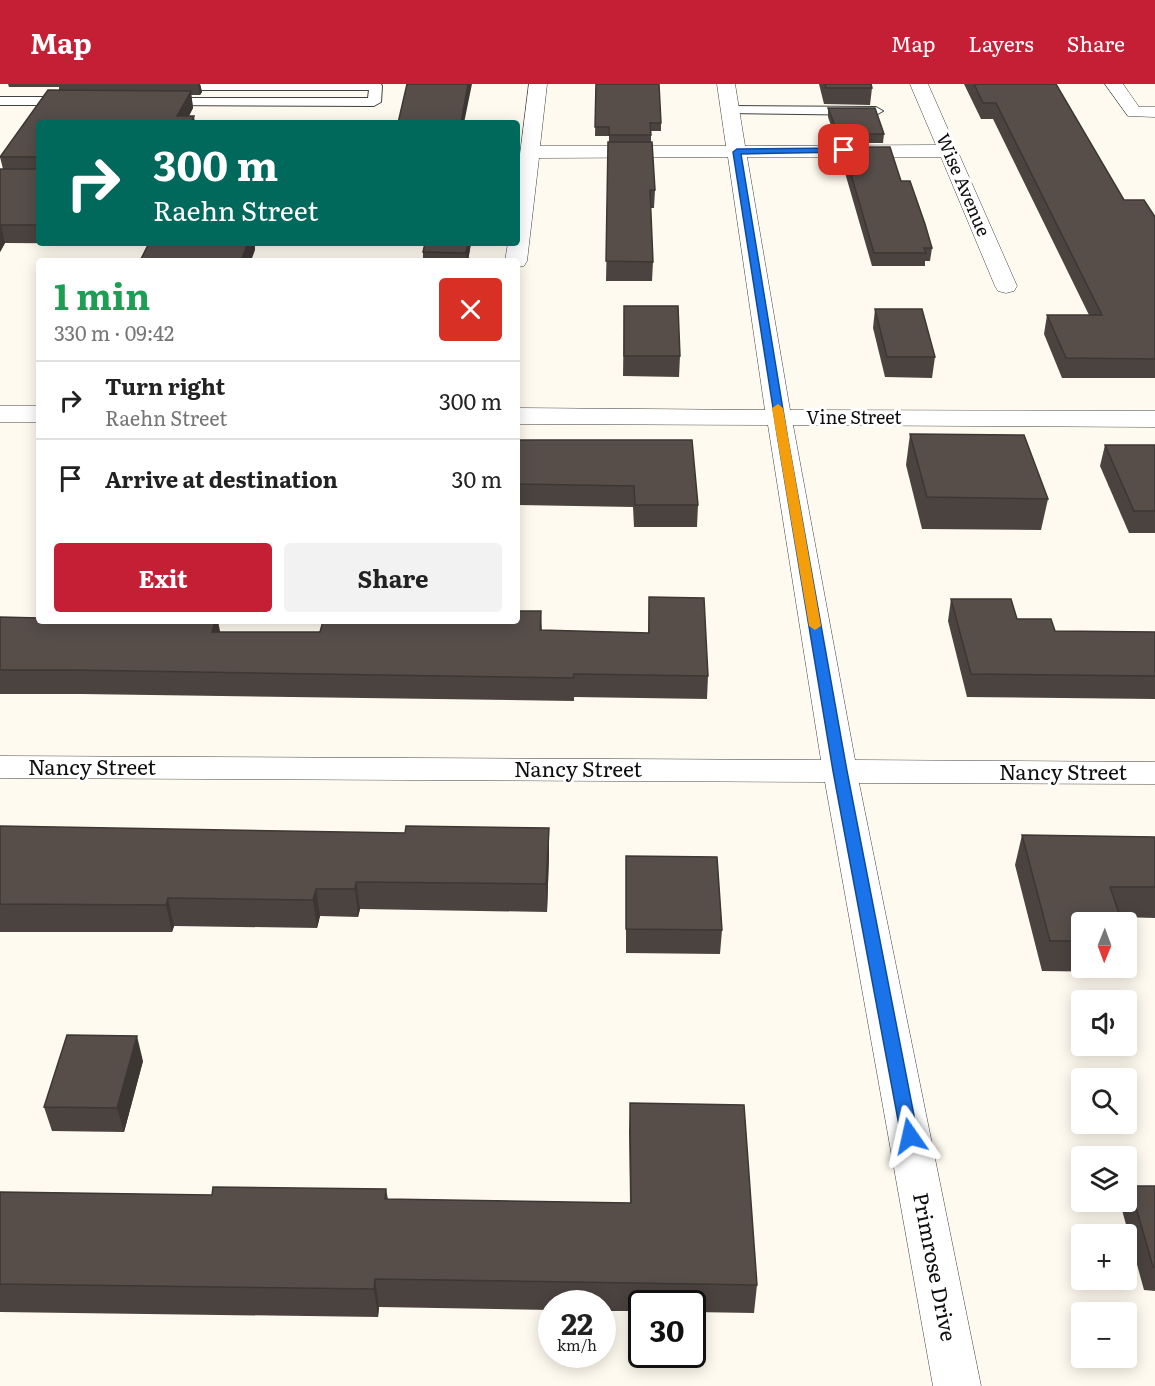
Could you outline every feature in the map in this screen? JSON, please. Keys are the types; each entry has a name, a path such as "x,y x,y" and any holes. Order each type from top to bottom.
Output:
{"street":[{"path":"520,227 538,84"},
{"name":"Primrose Drive","path":"726,84 779,417 840,771 957,1386"},
{"name":"Wise Avenue","path":"920,84 1006,286"},
{"path":"1114,84 1134,112 1155,112"},
{"path":"529,152 948,151"},
{"path":"0,414 36,414"},
{"name":"Vine Street","path":"520,416 1155,420"},
{"name":"Nancy Street","path":"0,767 1155,773"}],"lane":[{"path":"148,102 252,107 374,102 376,86 185,86 186,84"},
{"path":"0,101 89,101"},
{"path":"730,110 876,111"}],"building":[{"path":"407,84 468,84 462,120 399,120"},
{"path":"596,84 659,84 661,123 650,123 651,135 609,135 609,127 595,127"},
{"path":"825,84 871,84 872,88 826,88"},
{"path":"974,84 1056,84 1124,200 1144,200 1155,217 1155,359 1066,358 1047,315 1102,315 996,103 983,103"},
{"path":"48,90 191,91 177,116 194,116 192,120 36,120 36,158 0,157"},
{"path":"828,108 875,108 884,134 838,134"},
{"path":"608,142 652,142 655,190 650,190 653,262 606,261"},
{"path":"843,147 890,147 901,181 910,181 925,224 932,248 924,248 926,253 874,253"},
{"path":"0,169 36,169 36,225 0,226"},
{"path":"148,246 247,246 242,258 142,258"},
{"path":"424,246 467,246 466,253 423,252"},
{"path":"624,306 678,306 680,356 624,356"},
{"path":"875,309 922,309 935,357 887,357"},
{"path":"910,434 1024,435 1048,499 927,497"},
{"path":"520,440 692,440 698,505 635,505 634,486 520,484"},
{"path":"1105,445 1155,445 1155,511 1134,511"},
{"path":"649,597 704,598 708,676 574,674 573,678 0,670 0,617 36,618 36,624 214,624 212,632 320,632 322,624 520,624 520,611 541,611 540,630 649,633"},
{"path":"951,599 1011,599 1017,619 1051,619 1055,631 1155,632 1155,676 971,674"},
{"path":"0,826 405,833 406,826 549,828 546,884 356,882 355,889 316,889 313,900 168,898 166,905 0,904"},
{"path":"1022,835 1155,837 1155,887 1110,887 1119,912 1071,912 1071,941 1050,941"},
{"path":"626,856 717,857 722,930 626,929"},
{"path":"67,1035 137,1036 117,1108 44,1107"},
{"path":"630,1103 744,1105 757,1285 375,1279 374,1289 0,1284 0,1192 212,1195 213,1187 386,1189 385,1199 631,1203"},
{"path":"1137,1186 1155,1186 1155,1267 1153,1267 1137,1211"}],"slow traffic":[{"path":"778,408 815,626"}],"route":[{"path":"844,150 737,152 783,440 840,771 910,1136"}]}
